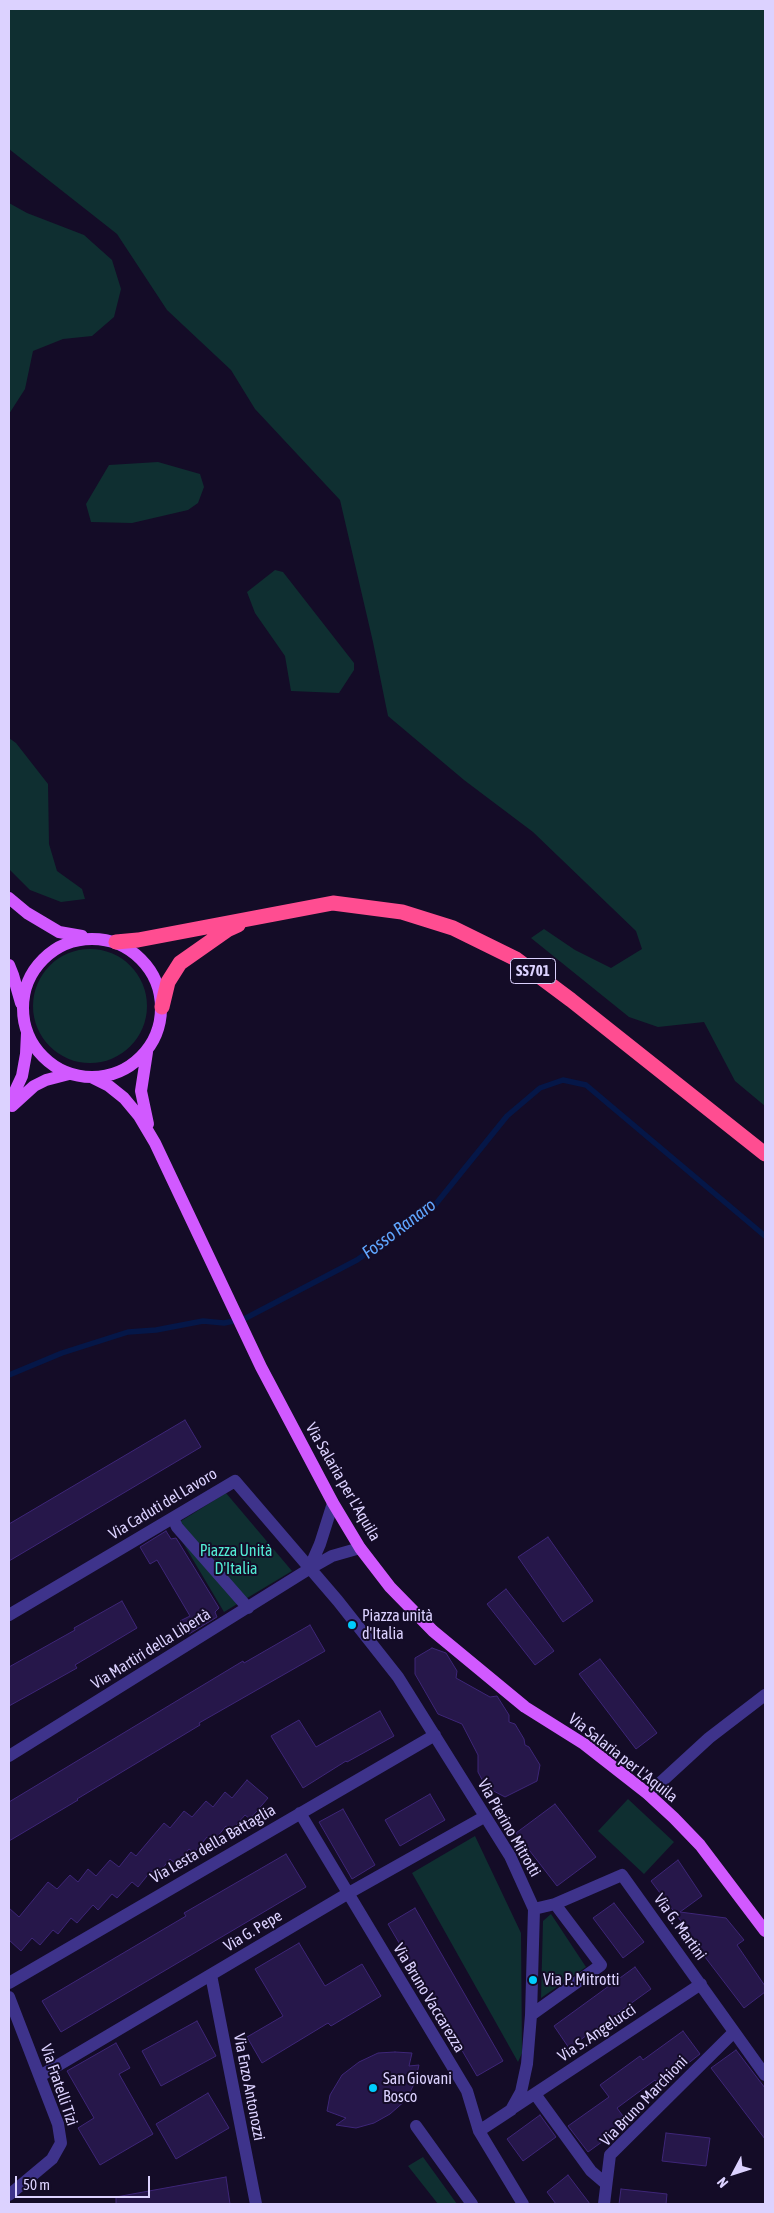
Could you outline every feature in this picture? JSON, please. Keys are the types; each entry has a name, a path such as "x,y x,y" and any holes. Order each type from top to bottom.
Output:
{"highway":[{"name":"SS701","path":"116,942 138,940 333,903 402,912 453,928 516,959 571,1000 765,1154"},
{"name":"SS701","path":"162,1007 168,982 180,963 227,930 253,919"}],"main road":[{"path":"9,898 28,913 59,932 116,942 134,952 149,967 159,986 162,1007 159,1031 147,1052 132,1066 113,1075 93,1078 69,1074 51,1065 37,1050 27,1033"},
{"path":"22,1010 25,988 35,968 50,952 70,942 92,938"},
{"path":"9,965 14,975 27,1033 22,1076 9,1104"},
{"name":"Via Salaria per L'Aquila","path":"147,1052 141,1091 145,1115 155,1143 261,1367 333,1503 360,1548 390,1587 433,1630 525,1707 584,1744 648,1794 700,1845 765,1931"},
{"path":"9,1109 34,1086 46,1080 69,1074"},
{"name":"Via Salaria per L'Aquila","path":"93,1078 110,1086 124,1098 139,1116 155,1143"}],"street":[{"name":"Via Caduti del Lavoro","path":"9,1616 235,1481 309,1569"},
{"path":"309,1569 320,1544 333,1503"},
{"path":"173,1518 178,1527 248,1608"},
{"path":"309,1569 332,1556 360,1548"},
{"name":"Via Martiri della Libertà","path":"9,1756 309,1569"},
{"name":"Via Pierino Mitrotti","path":"309,1569 338,1600 398,1677 510,1856 534,1909 528,2064 521,2092 510,2110 479,2131"},
{"path":"648,1794 709,1738 765,1695"},
{"name":"Via Lesta della Battaglia","path":"9,1983 435,1735"},
{"name":"Via Bruno Vaccarezza","path":"300,1813 467,2091 479,2131 523,2204"},
{"name":"Via G. Pepe","path":"40,2076 347,1894 484,1817"},
{"name":"Via G. Martini","path":"534,1909 555,1904 622,1875 765,2074"},
{"path":"531,2016 601,1965 555,1904"},
{"name":"Via Enzo Antonozzi","path":"211,1975 256,2204"},
{"name":"Via S. Angelucci","path":"510,2110 701,1984"},
{"name":"Via Fratelli Tizi","path":"9,1997 58,2124 61,2143 52,2159 9,2195"},
{"name":"Via Bruno Marchioni","path":"604,2204 605,2183 610,2155 734,2032"},
{"path":"535,2094 591,2171 605,2183"},
{"path":"416,2126 472,2204"}],"green space":[{"path":"9,9 765,9 765,1106 735,1081 704,1022 658,1027 629,1017 531,938 544,929 575,950 611,968 642,949 636,931 533,832 464,780 388,716 340,500 255,409 231,370 167,310 117,234 9,149"},
{"path":"9,203 27,213 84,235 112,260 121,289 114,317 92,336 63,339 33,351 25,389 9,414"},
{"path":"158,462 200,474 204,487 198,503 188,510 132,523 91,522 86,504 109,465"},
{"path":"275,570 283,572 354,663 354,670 339,693 291,691 285,656 255,613 247,592"},
{"path":"9,738 16,743 48,784 49,844 57,871 82,889 85,899 61,902 30,890 9,869"},
{"path":"90,949 112,953 122,958 138,974 143,984 147,1006 143,1028 138,1038 122,1054 112,1059 90,1063 68,1059 58,1054 42,1038 37,1028 33,1006 37,984 42,974 58,958 68,953"},
{"name":"Piazza Unità D'Italia","path":"226,1493 292,1571 224,1612 173,1526"},
{"path":"628,1799 674,1842 644,1874 598,1831"},
{"path":"475,1836 521,1933 522,2053 518,2062 412,1873"},
{"path":"551,1914 586,1967 541,1998 543,1921"},
{"path":"423,2157 457,2204 438,2204 408,2166"}],"building":[{"path":"185,1420 201,1447 9,1561 9,1524"},
{"path":"166,1531 171,1539 176,1538 219,1608 215,1612 217,1617 189,1634 180,1621 190,1616 157,1560 150,1564 140,1547"},
{"path":"548,1537 593,1601 563,1622 518,1557"},
{"path":"506,1589 554,1651 535,1665 487,1604"},
{"path":"122,1601 137,1628 75,1665 77,1668 9,1706 9,1667"},
{"path":"310,1625 325,1651 199,1723 200,1725 9,1841 9,1802 243,1661 244,1663"},
{"path":"432,1648 446,1653 457,1671 456,1678 490,1697 497,1696 509,1715 509,1722 515,1724 524,1739 525,1745 529,1747 540,1765 537,1781 505,1797 486,1787 478,1772 478,1755 462,1724 438,1714 415,1674 415,1658"},
{"path":"600,1659 657,1733 636,1749 579,1674"},
{"path":"380,1711 394,1736 346,1761 303,1788 271,1736 299,1720 316,1747"},
{"path":"247,1780 268,1798 250,1819 245,1815 232,1830 226,1826 213,1842 207,1837 194,1853 189,1849 176,1864 170,1859 157,1875 151,1871 138,1887 132,1882 117,1898 112,1894 98,1910 93,1905 77,1923 71,1918 58,1934 53,1930 40,1945 32,1938 21,1951 9,1940 9,1908 19,1917 48,1882 57,1889 70,1875 78,1882 88,1869 96,1876 110,1860 119,1867 131,1852 136,1856 164,1823 170,1828 184,1811 192,1817 206,1801 213,1807 225,1792 232,1798"},
{"path":"430,1794 445,1820 400,1846 385,1820"},
{"path":"555,1804 596,1857 557,1886 516,1833"},
{"path":"343,1809 375,1865 352,1879 319,1822"},
{"path":"286,1854 306,1887 61,2032 42,2001 186,1916 184,1913"},
{"path":"678,1860 702,1896 680,1912 726,1918 744,1940 737,1945 765,1986 765,1992 744,2008 679,1923 681,1921 651,1881"},
{"path":"614,1903 644,1942 623,1958 593,1918"},
{"path":"415,1908 503,2061 477,2076 388,1924"},
{"path":"299,1943 325,1986 362,1964 381,1996 331,2026 328,2023 262,2063 247,2037 283,2016 255,1969"},
{"path":"635,1967 651,1989 569,2048 554,2026"},
{"path":"197,2021 216,2056 161,2086 142,2051"},
{"path":"683,2031 700,2054 659,2086 655,2080 617,2108 628,2123 588,2152 568,2126 609,2097 600,2085 640,2056 643,2060"},
{"path":"116,2043 130,2068 119,2074 153,2134 100,2165 78,2128 94,2118 67,2071"},
{"path":"736,2050 765,2088 765,2139 711,2068"},
{"name":"San Giovani Bosco","path":"378,2053 412,2053 409,2066 419,2065 415,2082 406,2100 390,2114 374,2123 356,2128 336,2125 346,2118 327,2111 330,2095 342,2075 359,2062"},
{"path":"208,2093 229,2128 176,2159 156,2124"},
{"path":"540,2115 556,2137 523,2161 507,2139"},
{"path":"666,2133 710,2138 706,2166 662,2161"},
{"path":"568,2175 590,2204 556,2204 547,2192"},
{"path":"226,2177 230,2204 116,2204 116,2197"},
{"path":"621,2189 667,2194 666,2204 619,2204"}],"waterway":[{"name":"Fosso Ranaro","path":"9,1375 62,1353 128,1332 156,1330 203,1321 224,1323 244,1319 357,1260 435,1205 507,1116 540,1088 563,1080 586,1085 765,1236"}],"place":[{"name":"Piazza unità d'Italia","path":"352,1625"},
{"name":"Via P. Mitrotti","path":"533,1980"},
{"name":"San Giovani Bosco","path":"373,2088"}]}
